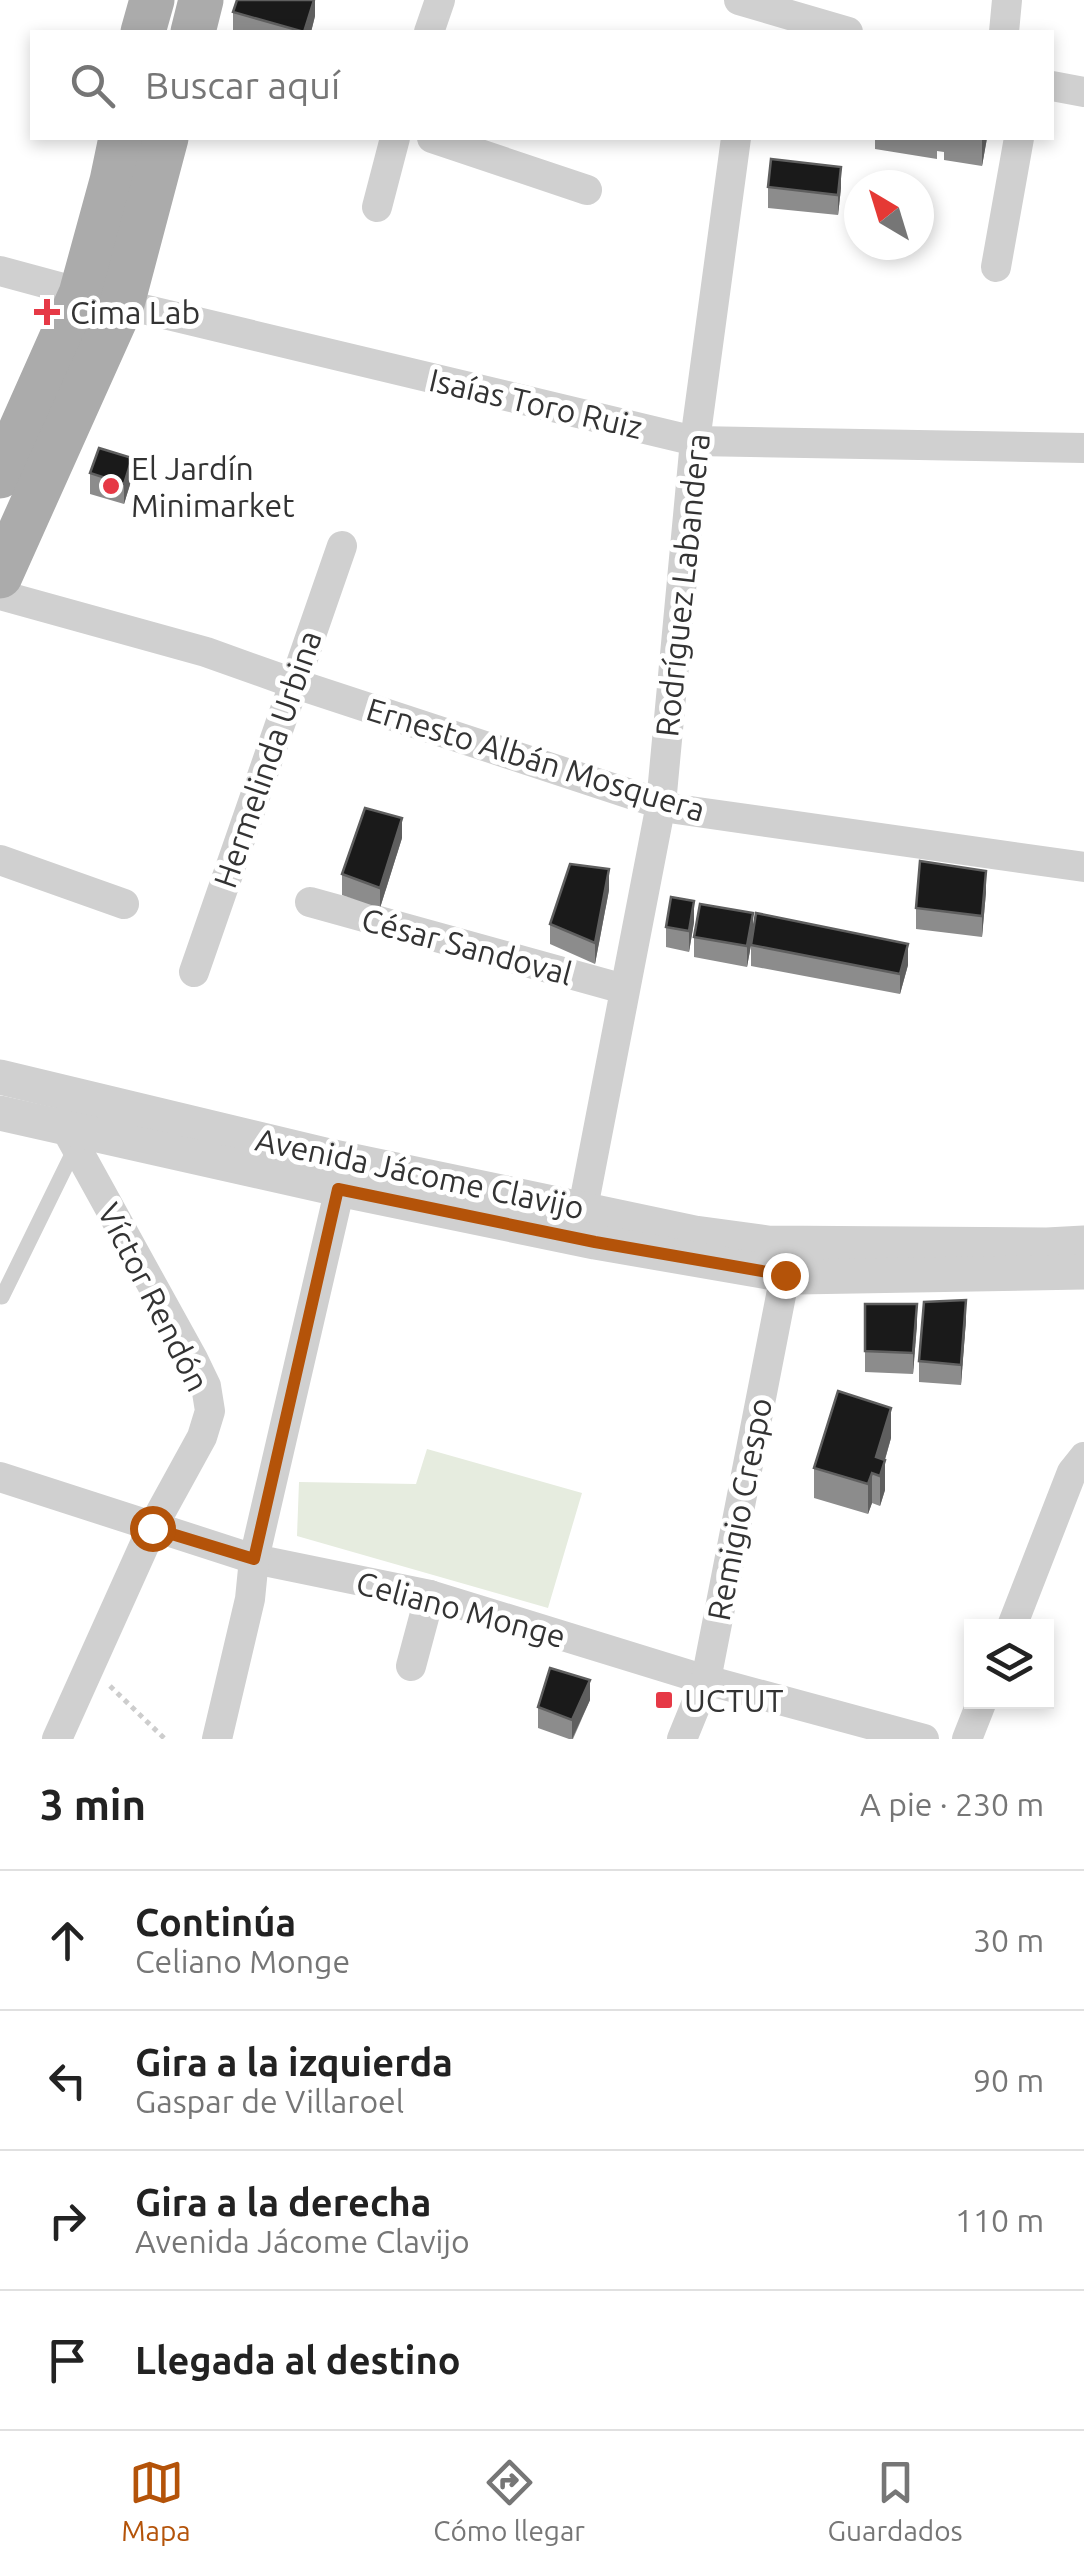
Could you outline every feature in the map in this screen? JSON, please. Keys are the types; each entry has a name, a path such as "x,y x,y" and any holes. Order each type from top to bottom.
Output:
{"main road":[{"path":"144,30 152,0"},
{"path":"194,30 201,0"},
{"path":"0,476 101,299 121,140"},
{"path":"0,576 101,299 165,140"}],"street":[{"path":"430,30 440,0"},
{"path":"1004,30 1007,0"},
{"path":"749,10 839,30"},
{"path":"1054,86 1084,92"},
{"path":"377,207 394,140"},
{"path":"438,140 587,190"},
{"name":"Rodríguez Labandera","path":"583,1208 662,804 696,441 736,140"},
{"path":"996,267 1018,140"},
{"name":"Isaías Toro Ruiz","path":"0,271 101,299 696,441 1084,448"},
{"name":"Hermelinda Urbina","path":"194,972 342,546"},
{"name":"Ernesto Albán Mosquera","path":"0,595 206,652 293,684 692,812 1084,867"},
{"path":"0,860 124,904"},
{"name":"César Sandoval","path":"310,902 624,989"},
{"name":"Avenida Jácome Clavijo","path":"0,1077 595,1242 797,1277 1084,1272"},
{"name":"Avenida Jácome Clavijo","path":"0,1114 70,1138 583,1208 696,1233 768,1243 1084,1243"},
{"name":"Víctor Rendón","path":"57,1739 152,1528 202,1438 210,1411 206,1386 193,1358 70,1138"},
{"path":"217,1739 342,1174"},
{"name":"Remigio Crespo","path":"682,1739 706,1680 785,1275"},
{"path":"1015,1619 1072,1472 1084,1457"},
{"name":"Celiano Monge","path":"0,1477 254,1559 430,1595 706,1680 924,1739"},
{"path":"411,1666 430,1595"},
{"path":"968,1739 979,1709"}],"lane":[{"path":"2,1297 70,1138"}],"path":[{"path":"90,1666 164,1739"}],"shaded area":[{"path":"427,1449 582,1493 548,1608 297,1536 299,1482 416,1484"}],"building":[{"path":"237,0 314,0 305,30 233,12"},
{"path":"771,159 841,167 838,195 768,187"},
{"path":"99,448 132,458 124,484 90,473"},
{"path":"365,808 402,818 380,888 342,874"},
{"path":"920,861 986,871 982,916 916,908"},
{"path":"570,864 609,869 595,943 550,924"},
{"path":"671,897 694,901 689,931 666,927"},
{"path":"700,904 753,913 747,946 694,937"},
{"path":"756,913 908,944 900,974 751,945"},
{"path":"966,1300 961,1365 919,1361 924,1302"},
{"path":"865,1304 917,1304 913,1353 865,1351"},
{"path":"838,1391 891,1408 876,1457 885,1460 880,1476 872,1473 868,1484 814,1468"},
{"path":"550,1668 590,1680 572,1720 538,1707"}],"place":[{"name":"Cima Lab","path":"47,312"},
{"name":"El Jardín Minimarket","path":"111,486"},
{"name":"UCTUT","path":"664,1700"}],"route":[{"path":"152,1528 254,1559 338,1189 595,1242 785,1275"}]}
